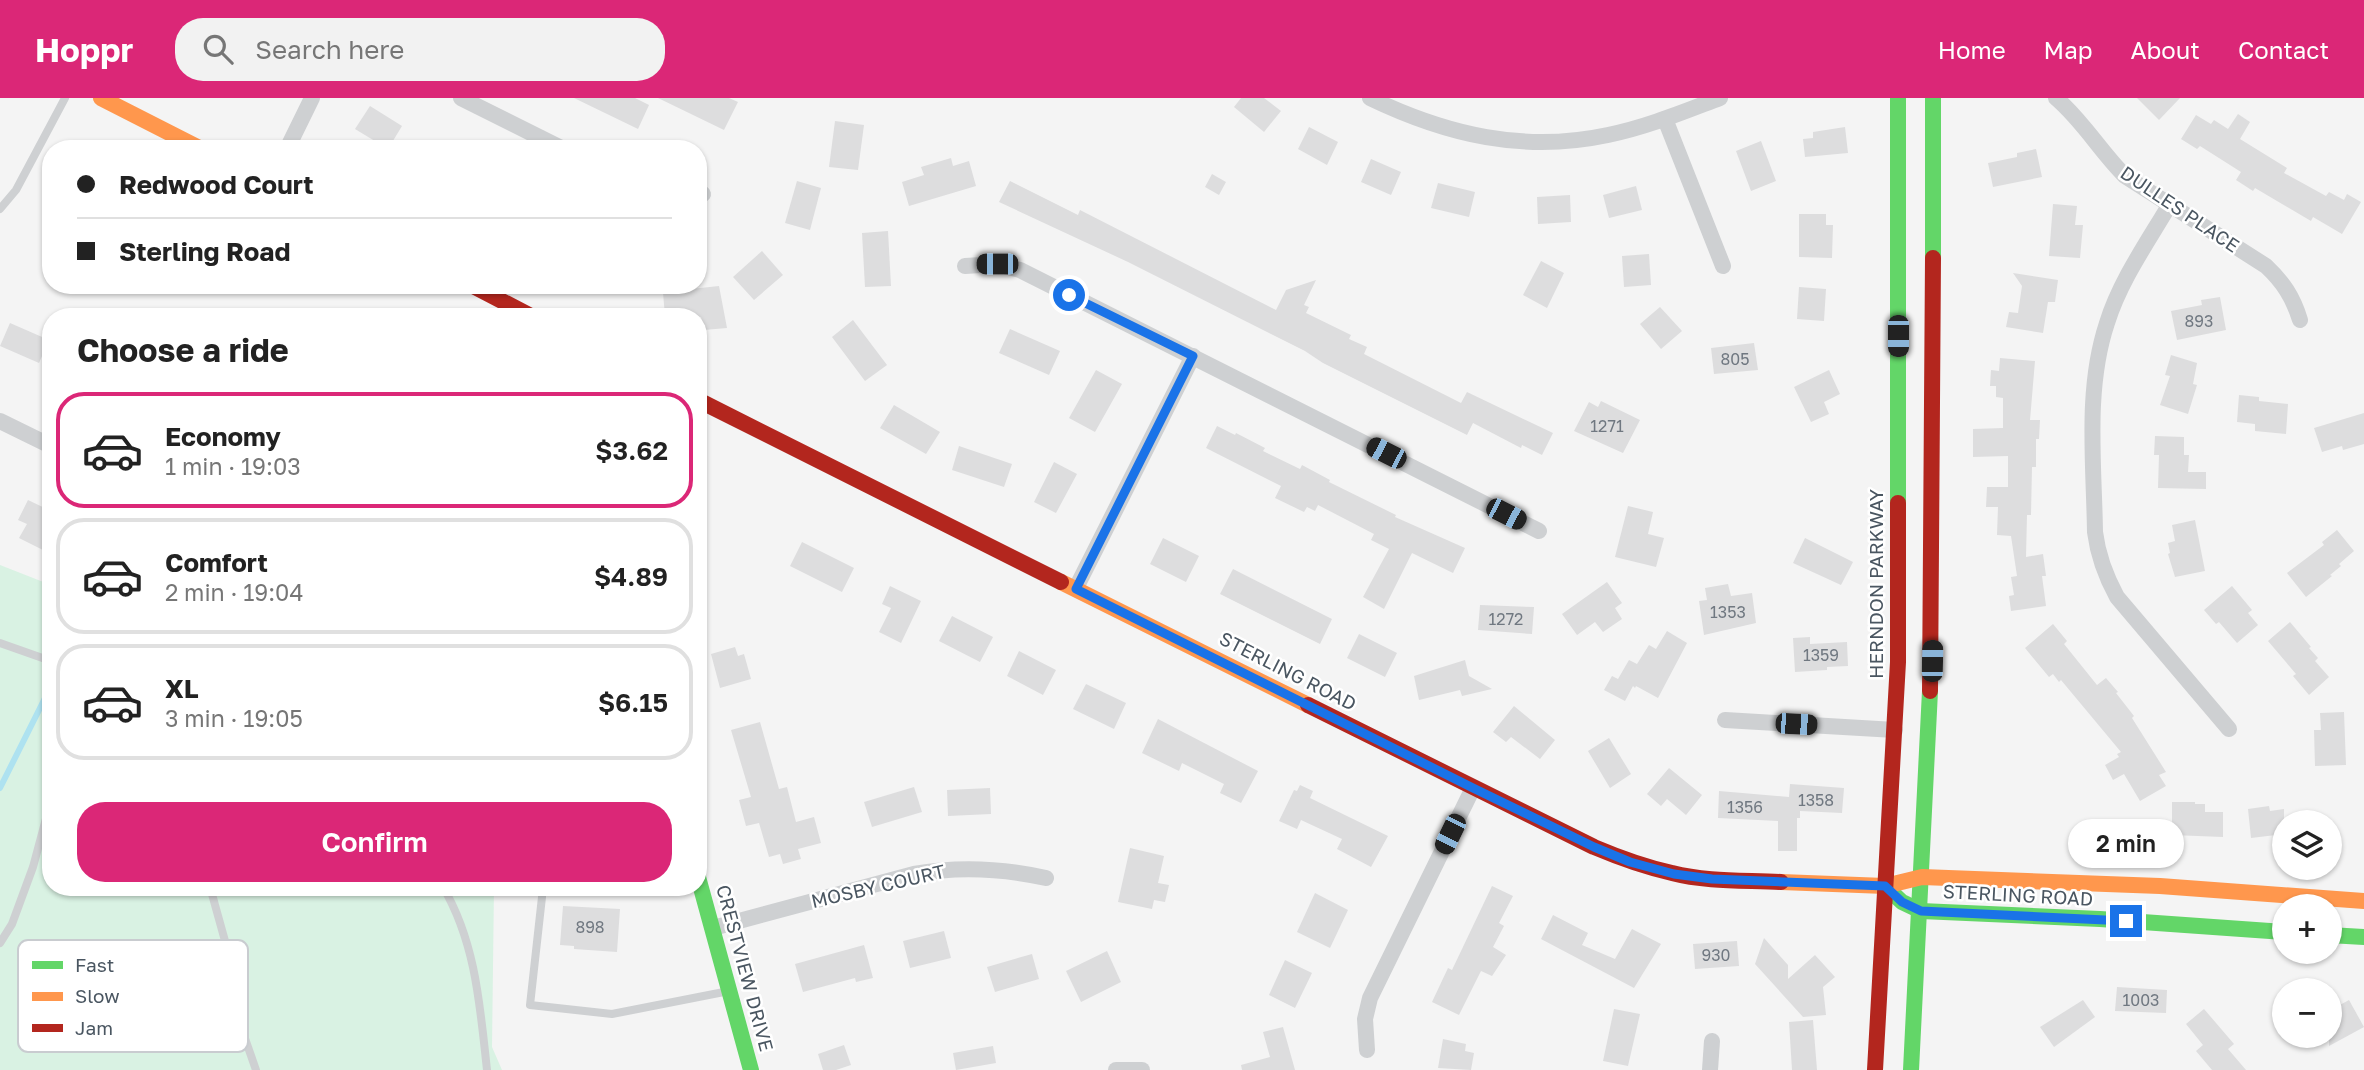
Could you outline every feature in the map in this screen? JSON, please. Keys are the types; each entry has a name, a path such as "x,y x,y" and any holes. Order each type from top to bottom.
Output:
{"main road":[{"path":"101,98 183,140"},
{"name":"HERNDON PARKWAY","path":"1875,1070 1898,662 1898,98"},
{"path":"1911,1070 1932,661 1933,98"},
{"path":"489,294 516,308"},
{"name":"STERLING ROAD","path":"707,404 1473,788 1630,862 1674,874 1712,879 1885,886 1922,877 2160,886 2364,901"},
{"name":"STERLING ROAD","path":"1885,886 1902,902 1921,911 2100,919 2272,931"},
{"name":"CRESTVIEW DRIVE","path":"704,896 751,1070"},
{"path":"2342,936 2364,937"}],"street":[{"path":"291,140 312,98"},
{"path":"461,98 545,140"},
{"path":"1370,98 1410,117 1450,130 1488,138 1529,142 1608,136 1665,119 1720,98"},
{"name":"DULLES PLACE","path":"2056,98 2075,116 2106,158 2125,176 2266,266 2282,282 2294,301 2300,320"},
{"path":"1665,119 1723,266"},
{"path":"2170,204 2122,286 2107,322 2098,358 2094,394 2095,532 2101,564 2117,597 2229,729"},
{"path":"965,266 997,264 1020,270 1539,531"},
{"path":"1076,589 1193,356"},
{"path":"0,421 42,442"},
{"path":"1725,720 1895,730"},
{"path":"1367,1049 1365,1019 1370,998 1473,788"},
{"name":"MOSBY COURT","path":"713,928 914,874 943,869 1013,871 1046,878"},
{"path":"1710,1070 1712,1041"},
{"path":"1116,1070 1142,1070"}],"lane":[{"path":"43,140 65,98"},
{"path":"0,209 16,190 42,141"},
{"path":"0,643 42,658"},
{"path":"0,943 12,924 42,834"},
{"path":"213,896 225,940"},
{"path":"448,896 462,928 480,996 487,1070"},
{"path":"542,897 530,1005 612,1014 729,990"},
{"path":"248,1047 256,1070"}],"green space":[{"path":"0,565 42,581 42,896 494,896 492,1047 502,1070 0,1070"}],"building":[{"path":"574,98 635,98 649,105 638,129"},
{"path":"658,98 729,98 738,102 724,130"},
{"path":"1241,98 1264,98 1281,111 1264,132 1234,107"},
{"path":"2137,98 2180,98 2159,120"},
{"path":"370,106 402,126 393,140 373,140 355,129"},
{"path":"2238,114 2250,122 2240,139 2287,168 2284,173 2326,196 2329,192 2344,200 2347,194 2361,202 2342,234 2313,217 2311,221 2255,188 2253,191 2236,180 2241,172 2200,146 2197,149 2181,139 2196,115 2211,124 2214,120 2228,129"},
{"path":"835,121 864,125 858,170 829,167"},
{"path":"1309,127 1338,142 1327,165 1298,149"},
{"path":"1845,127 1848,153 1805,157 1803,139 1813,138 1813,132"},
{"path":"1761,141 1776,181 1751,191 1736,151"},
{"path":"2036,149 2042,177 1993,187 1988,163 2017,157 2017,153"},
{"path":"951,158 953,166 969,161 976,186 909,206 902,182 924,175 921,167"},
{"path":"1371,159 1401,172 1391,195 1361,182"},
{"path":"1212,174 1226,182 1219,195 1205,187"},
{"path":"797,181 821,188 810,230 785,223"},
{"path":"1010,181 1078,215 1080,210 1276,310 1286,290 1316,280 1304,305 1309,307 1306,313 1351,335 1349,339 1367,347 1364,354 1461,403 1467,392 1553,433 1542,455 1522,445 1521,448 1473,423 1467,435 1128,262 999,202"},
{"path":"1438,183 1475,192 1469,217 1431,208"},
{"path":"1636,186 1642,210 1609,218 1603,195"},
{"path":"1570,195 1571,222 1538,224 1537,197"},
{"path":"2053,204 2077,206 2075,225 2083,225 2080,258 2049,256"},
{"path":"1799,214 1826,214 1826,225 1833,225 1832,258 1799,257"},
{"path":"888,231 891,286 865,287 862,233"},
{"path":"762,251 783,275 754,300 733,277"},
{"path":"1649,254 1651,285 1624,287 1622,256"},
{"path":"1541,261 1564,273 1547,308 1523,295"},
{"path":"2013,273 2058,280 2055,302 2048,302 2043,333 2006,327 2009,312 2018,313 2022,286"},
{"path":"719,286 727,328 707,330 707,308 664,308 663,294 707,294 707,287"},
{"path":"1799,287 1826,289 1824,321 1797,319"},
{"path":"2220,297 2226,330 2177,340 2171,311 2202,305 2201,300"},
{"path":"1660,307 1682,331 1661,349 1640,324"},
{"path":"853,320 887,365 865,381 832,337"},
{"path":"10,323 42,337 42,356 39,363 0,346"},
{"path":"1010,329 1060,351 1049,375 999,353"},
{"path":"1754,343 1758,370 1714,374 1711,348"},
{"path":"2171,355 2197,363 2193,384 2197,385 2188,414 2160,405 2170,376 2165,375"},
{"path":"2000,358 2035,361 2030,420 2040,420 2039,439 2036,439 2036,467 2032,467 2031,515 2027,515 2026,557 2043,554 2046,576 2042,576 2046,606 2011,611 2009,596 2014,595 2011,577 2017,576 2011,536 1997,535 1998,507 1986,507 1987,487 2008,487 2008,456 1973,457 1973,429 2003,428 2003,398 1996,397 1996,386 1990,386 1991,370 1999,371"},
{"path":"1096,370 1122,384 1095,432 1069,418"},
{"path":"1829,370 1840,394 1824,402 1829,414 1811,422 1794,387"},
{"path":"2239,395 2259,397 2259,401 2288,404 2286,434 2255,431 2255,424 2237,422"},
{"path":"1601,401 1640,420 1623,453 1574,431 1589,402 1598,407"},
{"path":"894,405 940,432 926,454 880,428"},
{"path":"2364,413 2364,444 2343,450 2342,446 2322,452 2314,428"},
{"path":"1217,426 1265,448 1263,451 1300,469 1302,465 1330,480 1329,482 1396,515 1395,517 1465,548 1453,573 1412,553 1384,609 1363,597 1389,549 1371,540 1374,534 1318,505 1315,511 1307,507 1304,512 1275,498 1281,486 1206,448"},
{"path":"2155,436 2184,437 2184,455 2189,455 2188,472 2206,472 2206,489 2158,488 2159,455 2154,455"},
{"path":"959,446 1012,464 1004,487 952,470"},
{"path":"1054,462 1077,474 1056,513 1034,502"},
{"path":"28,500 42,507 42,550 19,538 27,524 18,520"},
{"path":"1628,506 1653,512 1648,534 1664,538 1656,567 1615,557"},
{"path":"2195,520 2205,571 2175,577 2168,554 2168,543 2175,541 2172,525"},
{"path":"2337,530 2354,551 2339,564 2341,566 2330,575 2332,576 2306,597 2287,573 2324,545 2322,542"},
{"path":"1163,538 1199,556 1186,582 1150,564"},
{"path":"1805,538 1853,562 1841,585 1793,563"},
{"path":"802,542 854,568 842,592 790,566"},
{"path":"1233,569 1332,619 1320,644 1220,594"},
{"path":"1607,582 1622,603 1615,608 1622,619 1603,632 1595,622 1577,635 1562,614"},
{"path":"1728,584 1731,596 1752,593 1756,623 1704,635 1699,601 1707,600 1705,588"},
{"path":"890,586 921,601 901,643 879,632 891,608 882,604"},
{"path":"2232,586 2252,610 2248,613 2258,625 2237,643 2219,622 2216,624 2204,610"},
{"path":"1480,605 1534,607 1532,634 1478,630"},
{"path":"952,616 993,637 980,662 939,641"},
{"path":"2290,622 2311,647 2309,648 2318,658 2315,661 2329,677 2309,695 2293,676 2296,674 2268,641"},
{"path":"2053,624 2067,641 2064,644 2097,685 2106,678 2118,692 2116,693 2134,716 2132,718 2166,772 2159,775 2166,786 2140,801 2124,774 2113,780 2105,765 2119,757 2117,754 2121,752 2061,680 2059,682 2053,674 2049,677 2025,648"},
{"path":"1667,631 1687,643 1658,698 1636,686 1633,686 1625,701 1604,690 1612,676 1618,679 1629,660 1637,664 1649,645 1656,649"},
{"path":"1359,634 1397,653 1385,677 1347,658"},
{"path":"1810,637 1810,644 1847,642 1848,666 1795,672 1793,638"},
{"path":"735,647 738,656 744,654 751,679 720,688 711,654"},
{"path":"1019,651 1056,670 1043,695 1007,676"},
{"path":"1465,660 1469,676 1492,689 1462,696 1460,690 1419,700 1414,676"},
{"path":"1086,684 1126,703 1114,729 1073,709"},
{"path":"1514,706 1555,740 1540,759 1511,737 1506,742 1493,732"},
{"path":"2344,712 2346,765 2315,766 2314,730 2321,730 2320,713"},
{"path":"1158,719 1258,771 1241,803 1220,793 1224,784 1182,763 1179,771 1142,753"},
{"path":"760,722 779,789 787,787 796,822 814,817 821,843 798,849 801,859 783,864 780,854 769,857 759,823 746,826 739,800 751,797 731,730"},
{"path":"1609,738 1631,774 1610,788 1588,751"},
{"path":"1669,768 1702,795 1686,815 1667,799 1661,806 1647,794"},
{"path":"1790,784 1844,788 1842,813 1800,811 1800,818 1797,818 1797,851 1778,851 1778,821 1718,818 1719,791 1789,797"},
{"path":"1300,785 1313,791 1310,798 1388,836 1371,867 1337,849 1342,839 1301,820 1297,829 1279,821 1294,790 1297,791"},
{"path":"914,787 922,812 872,827 864,802"},
{"path":"990,788 991,814 948,816 947,790"},
{"path":"2172,802 2195,802 2205,804 2205,812 2223,812 2223,837 2172,835"},
{"path":"2269,806 2272,811 2272,835 2251,838 2248,809"},
{"path":"1130,848 1164,856 1158,883 1169,885 1165,902 1154,900 1152,909 1118,902"},
{"path":"1492,886 1513,896 1499,923 1504,926 1493,947 1506,955 1492,976 1481,971 1459,1015 1432,1002 1448,968 1452,970"},
{"path":"1315,893 1348,910 1330,948 1297,932"},
{"path":"563,906 620,909 617,952 574,949 574,946 560,945"},
{"path":"1553,915 1588,933 1582,945 1615,959 1632,929 1661,944 1634,988 1541,939"},
{"path":"944,931 951,958 910,968 903,941"},
{"path":"1764,938 1788,965 1788,979 1815,955 1835,977 1823,987 1826,1015 1803,1017 1755,964"},
{"path":"1737,941 1739,966 1695,969 1693,944"},
{"path":"864,945 873,978 856,982 855,978 803,992 795,964"},
{"path":"1107,951 1121,982 1081,1002 1066,971"},
{"path":"1032,954 1039,979 995,992 987,967"},
{"path":"1285,960 1312,973 1295,1008 1269,995"},
{"path":"2117,987 2167,990 2166,1013 2115,1011"},
{"path":"2083,1000 2095,1017 2054,1047 2040,1027"},
{"path":"2349,1000 2364,1027 2342,1039 2342,1004"},
{"path":"1614,1009 1640,1014 1628,1066 1603,1061"},
{"path":"2204,1009 2234,1044 2228,1049 2246,1070 2212,1070 2196,1051 2203,1045 2186,1024"},
{"path":"1813,1020 1817,1070 1792,1070 1789,1022"},
{"path":"1283,1027 1295,1070 1242,1070 1241,1065 1270,1057 1263,1032"},
{"path":"1443,1039 1466,1044 1465,1051 1474,1053 1471,1070 1438,1068"},
{"path":"844,1045 851,1065 836,1070 823,1070 818,1054"},
{"path":"993,1046 996,1063 956,1070 953,1053"}],"waterway":[{"path":"0,788 42,704"}],"traffic: fast":[{"path":"1898,98 1898,503"},
{"path":"1933,98 1933,258"},
{"path":"1911,1070 1930,691"},
{"path":"1885,886 1902,902 1921,911 2100,919 2272,931"},
{"path":"703,896 751,1070"},
{"path":"2342,936 2364,937"}],"traffic: slow":[{"path":"101,98 183,140"},
{"path":"1061,582 1308,705"},
{"path":"1781,882 1885,886 1922,877 2160,886 2364,901"}],"traffic: jam":[{"path":"1930,691 1933,258"},
{"path":"488,294 516,308"},
{"path":"707,405 1061,582"},
{"path":"1875,1070 1898,662 1898,503"},
{"path":"1308,705 1594,847 1623,858 1685,876 1781,882"}],"route":[{"path":"1069,295 1193,356 1076,589 1473,788 1630,862 1674,874 1712,879 1885,886 1902,902 1921,911 2126,921"}]}
